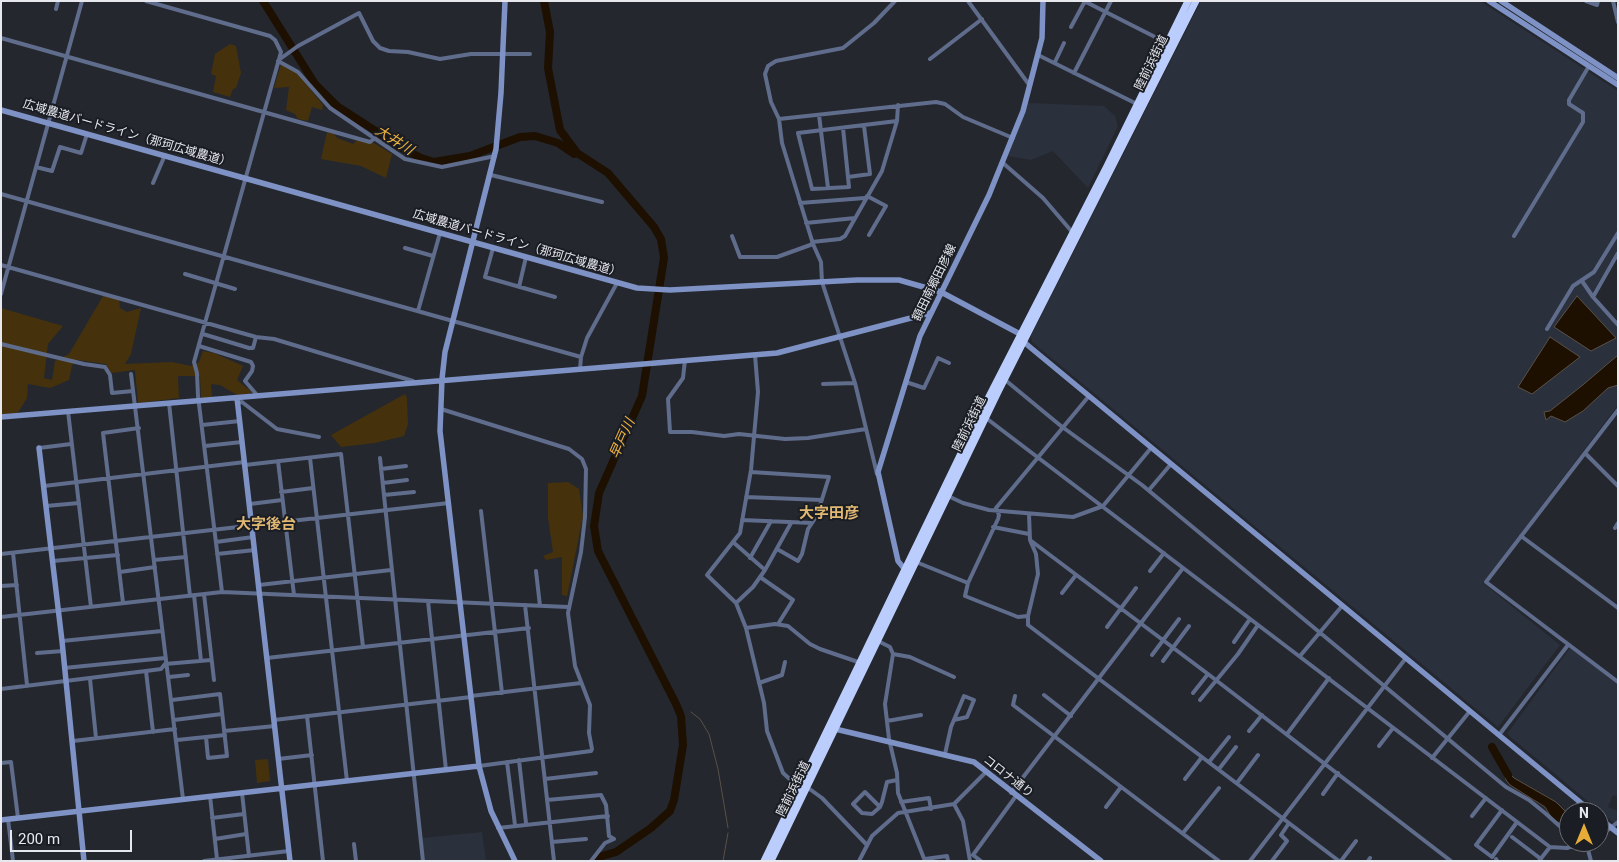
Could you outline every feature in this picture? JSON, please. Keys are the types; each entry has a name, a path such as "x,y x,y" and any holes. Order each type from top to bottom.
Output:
{"highway":[{"name":"陸前浜街道","path":"771,861 804,787 945,495 1020,334 1073,233 1188,1"},
{"name":"陸前浜街道","path":"983,415 1024,342 1196,1"},
{"name":"陸前浜街道","path":"863,664 878,641 907,572"},
{"name":"陸前浜街道","path":"764,861 804,787"}],"street":[{"path":"56,9 58,1"},
{"path":"1,294 82,1"},
{"path":"146,1 270,36 279,46 280,52 194,362 197,372 222,592"},
{"path":"505,1 498,134 491,175 452,321 442,379 440,431 479,766 498,828 516,861"},
{"path":"878,476 855,383 822,282 821,262 812,243 782,143 779,119 771,102 765,74 768,66 776,61 843,48 874,23 895,1"},
{"path":"968,1 1026,84 1030,86"},
{"name":"額田南郷田彦線","path":"907,572 898,561 878,476 915,350 930,313 1003,163 1013,138 1038,55 1043,1"},
{"path":"1071,27 1085,1 1167,43"},
{"path":"1074,73 1111,1"},
{"path":"1490,1 1618,85"},
{"path":"1501,1 1618,78"},
{"path":"1586,1 1597,5 1598,1"},
{"path":"1613,1 1618,22"},
{"path":"278,61 298,46 359,13 373,41 380,48 389,51 408,52 440,59 471,54 530,54"},
{"path":"930,59 982,19"},
{"path":"1,38 264,110 370,142 375,138"},
{"path":"1054,62 1064,44"},
{"path":"1038,55 1137,104"},
{"path":"278,61 298,72 330,108 405,159 442,167 495,153"},
{"path":"1514,236 1583,122 1583,113 1569,104 1569,96 1589,66"},
{"path":"779,119 898,105 941,102 963,117 1013,138"},
{"path":"732,236 740,257 778,257 812,243 840,239 845,236 887,159 888,144 897,122 898,105"},
{"name":"広域農道バードライン（那珂広域農道）","path":"1,110 648,290 857,280 907,281 941,292 1020,334"},
{"path":"819,115 828,188"},
{"path":"843,128 849,187 812,189 797,134 821,130 897,122"},
{"path":"848,177 870,174 864,126"},
{"path":"36,167 52,171 60,147 81,153 87,134"},
{"path":"153,183 165,155"},
{"path":"1003,163 1043,198 1073,233"},
{"path":"491,175 602,202"},
{"path":"1,194 581,357"},
{"path":"800,203 866,197 886,206 868,235"},
{"path":"806,223 855,218"},
{"path":"418,311 440,232"},
{"path":"1547,328 1573,286 1582,282 1594,272 1618,233"},
{"path":"405,248 433,256"},
{"path":"493,248 485,277 556,297"},
{"path":"1593,297 1618,254"},
{"path":"519,287 526,257"},
{"path":"1,265 256,336 274,339 415,381"},
{"path":"185,274 235,290"},
{"path":"580,369 581,357 587,338 617,282"},
{"path":"1582,282 1618,325"},
{"path":"1,417 199,400 238,400 257,395 415,381 754,355 792,350 930,313"},
{"path":"203,334 249,348 253,348 256,336"},
{"path":"1020,334 1024,342 1580,802"},
{"path":"1,344 84,364 105,367 110,376 112,393 134,391"},
{"path":"199,346 251,362 253,366 252,371 245,381 257,395"},
{"path":"754,355 758,392 751,472 740,532 707,575 736,602 746,628 764,703 767,731 780,767 789,779 822,798 866,844"},
{"path":"906,382 924,388 938,358 949,363"},
{"path":"686,360 683,378 668,399 670,432 692,432 724,436 739,434 785,439 808,438 866,428"},
{"path":"131,374 137,405 165,664 170,677 183,799"},
{"path":"1004,379 1063,427 1149,490 1506,787 1529,800 1559,826"},
{"path":"823,384 855,383"},
{"path":"1028,616 1018,617 965,596 968,584 998,519 996,508 1089,396"},
{"path":"238,400 290,861"},
{"path":"238,400 278,429 319,437"},
{"path":"169,403 183,533 200,661"},
{"path":"1,820 446,770 591,751 588,733 590,706 575,666 568,607 581,552 585,517 584,462 569,449 546,440 441,409"},
{"path":"1618,410 1486,582 1618,682"},
{"path":"68,412 91,607"},
{"path":"983,415 1550,847 1559,848"},
{"path":"202,425 241,421"},
{"path":"123,603 103,433 139,428"},
{"path":"205,446 243,442"},
{"path":"72,444 39,448 73,741 84,861"},
{"path":"945,495 963,503 998,511 1073,517 1103,506 1130,476 1151,448"},
{"path":"1585,453 1618,486"},
{"path":"44,486 176,470 341,454 363,647"},
{"path":"310,458 347,781"},
{"path":"380,458 423,861"},
{"path":"278,461 294,595"},
{"path":"1149,490 1170,464"},
{"path":"381,469 406,466"},
{"path":"751,472 829,478 822,500 808,529 802,554 798,561 777,549"},
{"path":"383,483 407,480"},
{"path":"281,492 313,488"},
{"path":"384,495 414,492"},
{"path":"746,497 822,500"},
{"path":"250,504 282,500"},
{"path":"46,506 78,503"},
{"path":"1,554 449,503"},
{"path":"482,511 490,604 502,693"},
{"path":"1029,514 1029,534 1036,554 1038,574 1028,616 1028,625 1340,861 1356,841"},
{"path":"742,520 812,523"},
{"path":"750,558 770,521"},
{"path":"736,602 765,570 791,523"},
{"path":"1615,528 1618,523"},
{"path":"993,527 1029,534"},
{"path":"216,542 254,536"},
{"path":"1521,536 1618,608"},
{"path":"1030,540 1218,680 1338,773 1444,859 1451,861"},
{"path":"733,542 765,570"},
{"path":"217,554 255,550"},
{"path":"13,553 27,685"},
{"path":"1150,571 1164,553"},
{"path":"52,561 118,555"},
{"path":"154,560 186,557"},
{"path":"912,561 968,584"},
{"path":"120,572 155,567"},
{"path":"974,855 1014,794 1055,737 1183,568"},
{"path":"259,585 391,570"},
{"path":"536,571 540,606"},
{"path":"1062,593 1076,575"},
{"path":"760,577 793,600 778,624"},
{"path":"1,586 17,585"},
{"path":"1107,627 1136,588"},
{"path":"1,617 222,592 568,607"},
{"path":"204,594 214,680"},
{"path":"428,601 446,770"},
{"path":"526,605 554,861"},
{"path":"1300,656 1342,606"},
{"path":"1234,642 1250,619"},
{"path":"1152,655 1179,620"},
{"path":"746,628 778,624 788,626 810,644 863,664"},
{"path":"1200,700 1218,680 1258,625"},
{"path":"1163,661 1189,626"},
{"path":"267,658 529,628"},
{"path":"62,642 162,631"},
{"path":"878,641 887,644 893,654 885,704 898,793 925,860 946,856 948,861"},
{"path":"1499,735 1568,645"},
{"path":"37,653 63,651"},
{"path":"893,654 910,657 954,676"},
{"path":"64,668 165,658"},
{"path":"1250,861 1406,658"},
{"path":"1,689 161,669 165,664 211,660"},
{"path":"759,683 782,675 785,662"},
{"path":"146,671 153,732"},
{"path":"1193,693 1208,674"},
{"path":"170,677 188,675"},
{"path":"1287,734 1328,678"},
{"path":"90,679 96,738"},
{"path":"177,740 206,737 307,716 581,683"},
{"path":"172,700 220,694 227,756 208,758 206,737"},
{"path":"1044,695 1071,716"},
{"path":"944,754 954,720 964,696 974,700 967,717 954,720"},
{"path":"1015,696 1013,705 1219,861"},
{"path":"1432,758 1470,711"},
{"path":"174,720 222,714"},
{"path":"887,721 921,715"},
{"path":"1249,731 1262,715"},
{"path":"307,716 323,861"},
{"name":"コロナ通り","path":"832,728 974,762 1101,861"},
{"path":"1379,746 1393,728"},
{"path":"73,741 175,729"},
{"path":"1209,762 1229,737"},
{"path":"1219,769 1236,747"},
{"path":"278,759 312,755"},
{"path":"1237,783 1258,755"},
{"path":"1185,779 1202,757"},
{"path":"520,760 526,824"},
{"path":"1,763 11,762 18,818"},
{"path":"507,762 515,825"},
{"path":"859,861 866,844 876,832 898,813 954,804 986,772"},
{"path":"545,780 596,773"},
{"path":"1323,794 1338,773"},
{"path":"880,807 865,792 853,804 862,813 872,814 880,807 887,782 897,780"},
{"path":"1106,807 1121,787"},
{"path":"1183,833 1219,788"},
{"path":"242,793 249,856"},
{"path":"546,800 601,795 606,805 609,836 614,839 605,843 591,861"},
{"path":"210,796 217,859"},
{"path":"901,802 929,798 931,809"},
{"path":"1472,816 1486,798"},
{"path":"954,804 962,821 970,861"},
{"path":"1502,810 1476,845 1492,857 1517,822"},
{"path":"212,818 244,814"},
{"path":"498,828 608,816"},
{"path":"8,819 13,861"},
{"path":"1618,822 1611,828 1618,833"},
{"path":"1272,861 1287,841 1280,835 1289,823"},
{"path":"215,839 246,834"},
{"path":"1512,837 1540,860 1550,847"},
{"path":"552,842 586,839"},
{"path":"354,844 356,861"},
{"path":"204,861 289,851"},
{"path":"969,851 981,861"},
{"path":"264,854 264,861"}],"shaded area":[{"path":"1201,1 1480,1 1618,91 1618,249 1591,296 1618,328 1618,405 1483,583 1560,645 1498,727 1032,342 1031,336"},
{"path":"230,44 236,46 241,73 236,88 233,89 230,97 213,92 216,76 211,74 215,54"},
{"path":"281,64 297,73 323,105 322,110 312,107 308,121 298,119 295,114 286,110 289,87 274,88"},
{"path":"1028,103 1104,106 1115,116 1118,126 1088,188 1053,151 1031,160 1008,156"},
{"path":"327,132 353,144 357,140 367,139 392,154 386,178 361,166 321,159"},
{"path":"103,296 119,299 120,308 127,312 141,308 131,354 125,364 172,362 191,366 199,362 203,351 214,353 243,366 237,380 253,393 237,395 220,385 211,384 212,398 201,398 200,376 178,376 179,398 138,403 135,370 111,373 106,364 78,360 72,365 69,380 50,388 28,384 27,398 17,414 1,415 1,308 63,326 48,344 44,378 52,380 55,361 69,354"},
{"path":"1577,296 1616,338 1591,351 1554,327"},
{"path":"1550,337 1580,357 1532,394 1518,387"},
{"path":"1618,355 1618,385 1608,388 1583,411 1565,422 1551,416 1546,420 1544,412 1550,411"},
{"path":"405,394 407,398 408,424 404,436 375,443 341,447 331,435"},
{"path":"568,482 579,489 583,516 567,596 562,595 562,557 546,560 543,556 553,552 548,518 548,483"},
{"path":"1570,648 1618,683 1618,797 1613,795 1609,805 1609,802 1589,802 1507,734"},
{"path":"268,759 270,781 257,783 255,760"},
{"path":"1503,767 1514,778 1556,802 1559,805 1559,823 1553,820 1545,807 1510,785 1506,780"},
{"path":"1609,807 1618,811 1618,820 1614,823 1609,819"},
{"path":"482,832 486,861 425,861 422,838"}],"waterway":[{"name":"大井川","path":"263,1 315,84 337,106 421,158 434,162 470,156 520,137 535,136 558,143 574,154 577,153"},
{"name":"早戸川","path":"544,1 550,32 548,68 560,130 577,153 608,173 654,227 661,239 664,258 642,396 599,493 594,526 598,551 681,716 683,745 674,800 670,811 651,828 616,852 602,856 597,861"},
{"path":"691,712 700,719 709,734 718,769 728,828"},
{"path":"1492,747 1508,775"},
{"path":"723,861 728,833"}],"district":[{"name":"大字田彦","path":"829,514"},
{"name":"大字後台","path":"266,525"}]}
